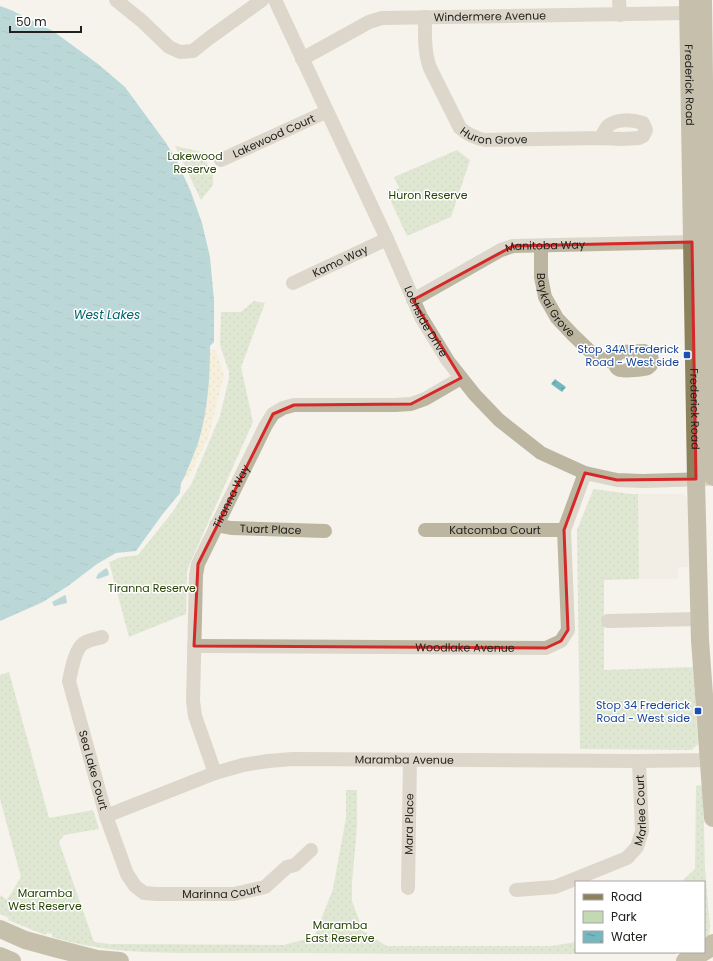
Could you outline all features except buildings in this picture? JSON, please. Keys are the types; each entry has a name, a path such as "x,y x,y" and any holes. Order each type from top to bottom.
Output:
{"main road":[{"name":"Frederick Road","path":"703,0 702,96 706,244 711,315 707,479 700,640 709,701 713,818"},
{"name":"Frederick Road","path":"688,6 702,96 692,242 707,479"},
{"path":"0,929 25,940 58,949 97,959 120,961"},
{"path":"705,951 709,949 713,943"},
{"path":"685,961 701,953"},
{"path":"0,956 12,961"}],"street":[{"path":"116,0 142,21 169,47 180,52 193,51 262,0"},
{"name":"Lochside Drive","path":"275,0 326,112 387,239 420,318 460,378 499,420 541,453 585,473 617,480 643,481 707,479"},
{"path":"619,0 620,15"},
{"name":"Windermere Avenue","path":"302,59 370,22 382,18 620,15 688,6"},
{"name":"Huron Grove","path":"425,17 425,47 427,61 460,128 465,133 475,138 485,140 601,138"},
{"name":"Lakewood Court","path":"221,160 326,112"},
{"name":"Kamo Way","path":"293,283 387,239"},
{"name":"Manitoba Way","path":"413,300 501,250 513,246 692,242"},
{"name":"Baykai Grove","path":"540,246 540,277 545,297 557,318 594,355 614,362"},
{"name":"Tiranna Way","path":"215,773 195,716 193,700 196,575 198,564 216,525 266,425 273,414 283,408 294,405 411,404 425,399 460,378"},
{"name":"Woodlake Avenue","path":"194,646 546,648 561,641 568,630 564,530 585,473"},
{"name":"Tuart Place","path":"216,525 231,528 325,530"},
{"name":"Katcomba Court","path":"425,530 564,530"},
{"path":"608,621 700,619"},
{"name":"Sea Lake Court","path":"102,637 82,644 73,663 69,681 106,816 127,874"},
{"name":"Maramba Avenue","path":"106,816 215,773 243,764 268,761 293,759 711,760"},
{"name":"Mara Place","path":"408,888 410,760"},
{"name":"Marlee Court","path":"516,890 555,887 627,858 637,847 642,831 640,761"},
{"name":"Marinna Court","path":"127,874 135,886 144,893 234,894 265,887 287,867 295,865 311,850"}],"highlighted area":[{"path":"692,242 696,479 617,480 585,473 564,530 568,630 561,641 546,648 194,646 198,564 273,414 294,405 411,404 461,378 413,300 513,246"}],"shaded area":[{"path":"638,494 683,494 688,500 689,567 678,567 678,579 639,579"}],"green space":[{"name":"Lakewood Reserve","path":"175,146 206,153 207,164 213,172 213,185 201,200"},
{"name":"Huron Reserve","path":"457,150 470,160 451,217 407,236 387,193 399,188 394,177"},
{"name":"Tiranna Reserve","path":"254,301 265,303 241,367 253,422 187,571 186,614 129,637 109,562 122,557 138,555 174,510 191,485 220,416 229,378 229,372 220,345 221,312 241,312"},
{"path":"593,490 638,494 639,579 604,580 604,670 693,667 698,744 692,750 580,749 577,530"},
{"name":"Maramba West Reserve","path":"9,672 49,818 93,810 99,829 64,835 59,842 94,942 110,944 284,945 314,937 333,889 346,818 346,790 357,790 357,826 352,901 363,931 387,946 551,946 575,942 575,953 678,953 625,954 143,952 107,949 70,942 52,937 52,934 47,933 45,935 8,920 9,918 0,914 0,895 7,900 21,877 0,799 0,675"},
{"path":"703,785 705,868 710,927 709,935 705,940 705,881 682,881 695,869 696,786"}],"sand":[{"path":"209,348 216,351 224,375 208,438 188,478 183,476"}],"water":[{"name":"West Lakes","path":"0,6 53,31 98,64 125,87 166,143 176,159 191,192 202,223 210,257 214,300 214,342 210,346 210,369 205,417 196,450 181,483 180,493 136,551 116,553 97,564 68,586 43,602 0,621"},
{"path":"555,379 566,387 562,392 551,384"},
{"path":"106,568 109,575 98,579 96,578 98,574"},
{"path":"65,595 67,603 54,606 52,602"}],"place":[{"name":"Stop 34A Frederick Road - West side","path":"687,355"},
{"name":"Stop 34 Frederick Road - West side","path":"698,711"}],"park label":[{"name":"Maramba East Reserve","path":"340,931"}]}
